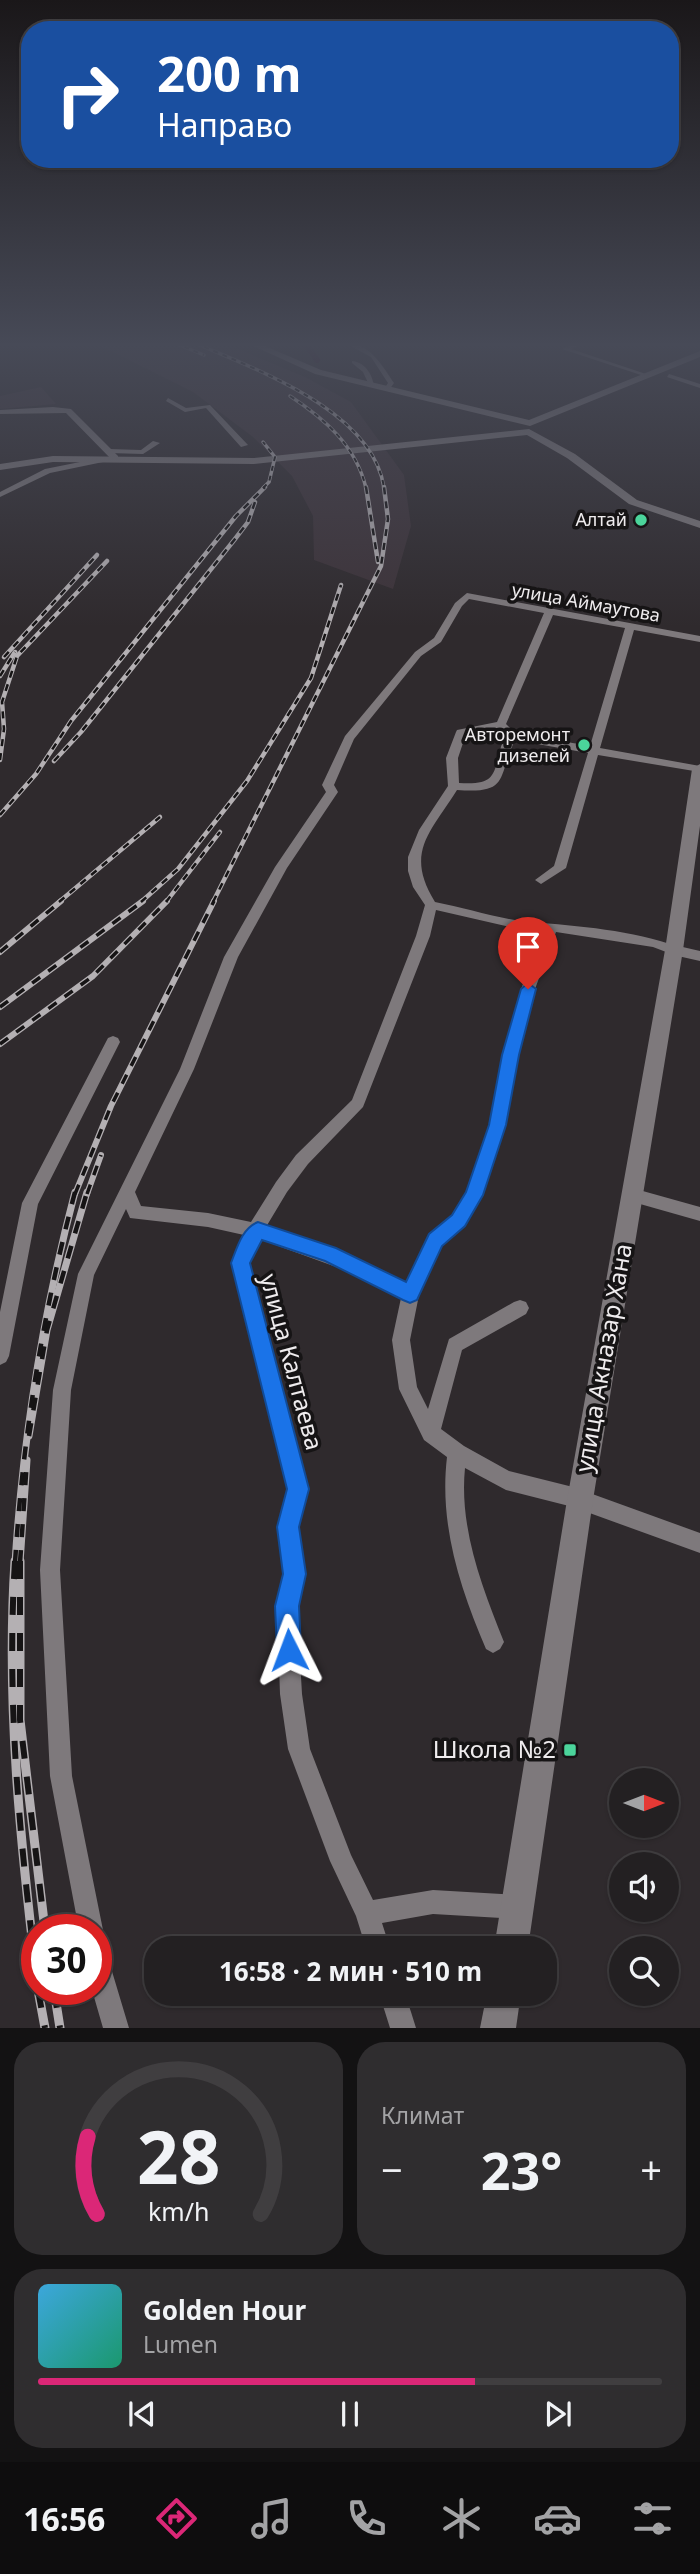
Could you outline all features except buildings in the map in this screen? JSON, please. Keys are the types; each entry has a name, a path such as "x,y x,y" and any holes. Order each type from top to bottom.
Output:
{"main road":[{"path":"0,467 52,459 115,456 254,461 469,438"},
{"path":"510,438 552,444"},
{"path":"540,438 631,501 700,525"},
{"path":"547,438 552,444"},
{"name":"улица Акназар Хана","path":"513,1936 577,1498 674,950 700,769"},
{"path":"498,2028 502,2006"}],"street":[{"path":"96,438 115,456"},
{"path":"235,438 244,445"},
{"path":"0,495 48,471 75,463 143,452 156,443"},
{"name":"улица Аймаутова","path":"127,1193 187,1069 231,957 281,867 332,792 328,785 349,738 418,654 438,640 458,605 467,596 700,639"},
{"path":"454,786 490,788 496,781 506,730 549,613"},
{"path":"541,880 560,868 630,627"},
{"path":"700,769 594,751 506,730 461,732 452,758 454,786 424,831 411,864 414,880 431,905 528,926 552,927 655,943 700,956"},
{"name":"улица Калтаева","path":"374,1936 299,1749 291,1694 287,1606 295,1574 288,1527 298,1489 240,1263 284,1182 310,1150 341,1126 358,1103 423,936 431,905"},
{"path":"552,927 528,989 510,1055 498,1125 474,1195 458,1221 436,1240 410,1294 401,1340 408,1389 431,1433 457,1453 506,1480 577,1498 700,1543"},
{"path":"0,1356 30,1203 113,1042"},
{"path":"127,1193 136,1213 157,1213 258,1230 330,1254 410,1294"},
{"path":"88,1914 61,1776 50,1570 64,1377 86,1274 127,1193"},
{"path":"632,1195 700,1214"},
{"path":"431,1433 450,1353 455,1345 520,1308"},
{"path":"457,1453 453,1477 455,1504 469,1582 493,1642"},
{"path":"367,1913 433,1902 518,1907"},
{"path":"109,2005 116,2028"},
{"path":"396,2006 403,2028"}],"shaded area":[{"path":"254,438 377,438 404,475 411,526 393,589 314,560 313,516 292,476"}],"railway":[{"path":"339,438 355,459 366,488"},
{"path":"359,438 375,461 384,488"},
{"path":"263,442 275,457 269,482 263,488"},
{"path":"0,815 36,774 71,721 236,516 265,487"},
{"path":"366,487 378,562"},
{"path":"213,902 381,566 388,519 384,487"},
{"path":"54,761 81,732 235,539 248,522 255,502"},
{"path":"4,657 97,555"},
{"path":"0,760 4,729 2,702 17,656 107,561"},
{"path":"141,902 178,869 247,781 311,678 341,585"},
{"path":"0,676 15,652"},
{"path":"59,902 160,817"},
{"path":"166,902 220,832"},
{"path":"0,952 61,901"},
{"path":"0,1007 143,901"},
{"path":"0,1044 93,976 167,901"},
{"path":"75,1194 111,1106 214,901"},
{"path":"87,1194 101,1155"},
{"path":"15,1563 23,1469 36,1376 53,1285 75,1192"},
{"path":"29,1436 47,1330 87,1192"},
{"path":"20,1563 27,1460"},
{"path":"15,1561 12,1666 16,1771 29,1914"},
{"path":"20,1563 20,1720 43,1914"},
{"path":"41,2005 45,2028"},
{"path":"56,2005 60,2028"}],"place":[{"name":"Алтай","path":"641,520"},
{"name":"Авторемонт дизелей","path":"584,745"},
{"name":"Школа №2","path":"570,1750"}],"route":[{"path":"289,1650 287,1606 295,1574 288,1527 298,1489 242,1280 240,1263 258,1230 330,1254 410,1294 436,1240 458,1221 474,1195 498,1125 510,1055 528,989"}]}
